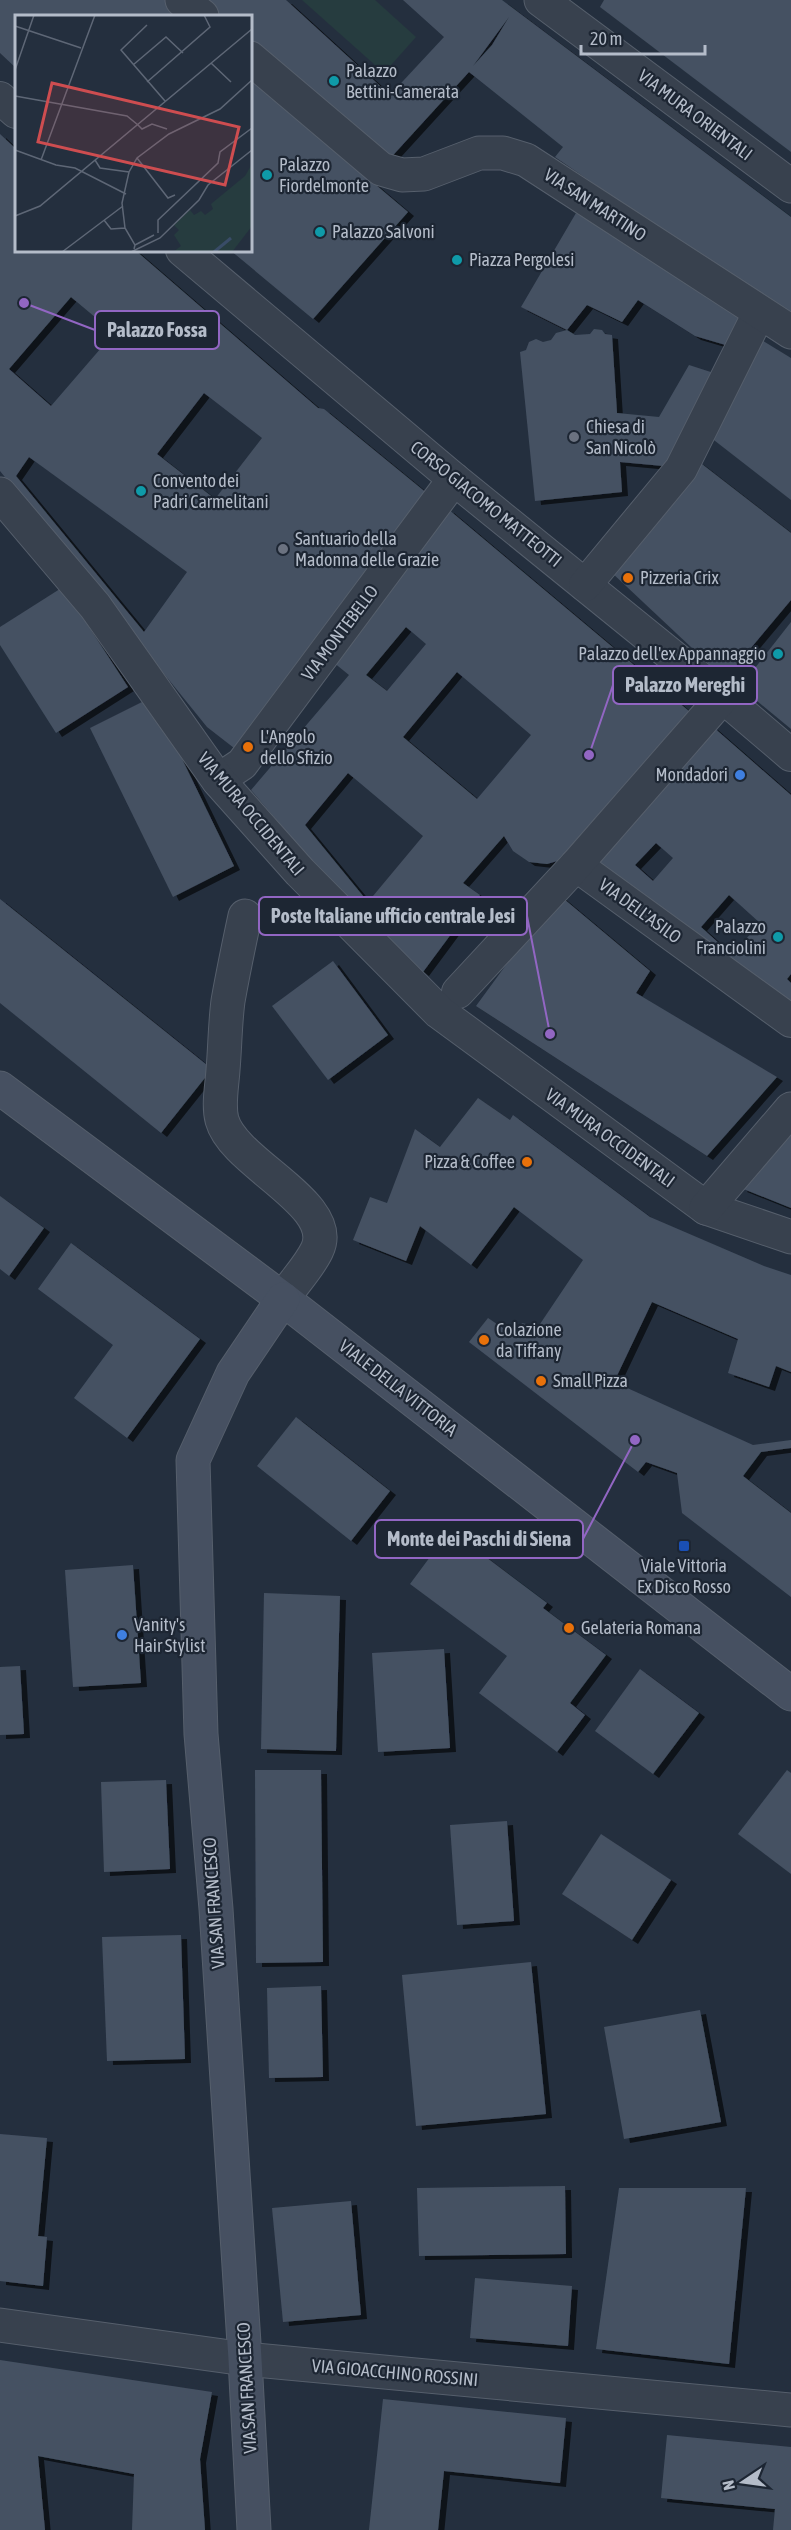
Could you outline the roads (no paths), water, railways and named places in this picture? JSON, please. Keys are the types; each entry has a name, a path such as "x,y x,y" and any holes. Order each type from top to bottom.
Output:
{"main road":[{"name":"VIALE DELLA VITTORIA","path":"0,1088 283,1299 791,1694"},
{"name":"VIA SAN FRANCESCO","path":"254,2530 216,1909 201,1734 193,1460 233,1373 283,1299"}],"street":[{"path":"182,0 200,15"},
{"name":"VIA MURA ORIENTALI","path":"541,0 791,186"},
{"name":"VIA SAN MARTINO","path":"252,60 381,169 402,175 424,174 479,153 503,153 526,160 791,332"},
{"path":"0,98 15,111"},
{"name":"CORSO GIACOMO MATTEOTTI","path":"184,252 454,479 791,755"},
{"path":"585,585 681,470 759,313"},
{"name":"VIA MONTEBELLO","path":"218,780 242,764 454,479"},
{"name":"VIA MURA OCCIDENTALI","path":"0,494 95,606 218,780 300,872 439,1012 706,1208 791,1237"},
{"path":"458,992 576,865 723,697"},
{"name":"VIA DELL'ASILO","path":"576,865 791,1021"},
{"path":"245,916 228,1004 221,1097 222,1119 228,1135 240,1149 305,1204 315,1218 320,1235 317,1249 283,1299"},
{"path":"706,1208 791,1109"},
{"name":"VIA GIOACCHINO ROSSINI","path":"0,2325 245,2359 791,2410"}],"place":[{"name":"Palazzo Bettini-Camerata","path":"334,81"},
{"name":"Palazzo Fiordelmonte","path":"267,175"},
{"name":"Palazzo Salvoni","path":"320,232"},
{"name":"Piazza Pergolesi","path":"457,260"},
{"name":"Palazzo Fossa","path":"24,303"},
{"name":"Chiesa di San Nicolò","path":"574,437"},
{"name":"Convento dei Padri Carmelitani","path":"141,491"},
{"name":"Santuario della Madonna delle Grazie","path":"283,549"},
{"name":"Pizzeria Crix","path":"628,578"},
{"name":"Palazzo dell'ex Appannaggio","path":"778,654"},
{"name":"L'Angolo dello Sfizio","path":"248,747"},
{"name":"Palazzo Mereghi","path":"589,755"},
{"name":"Mondadori","path":"740,775"},
{"name":"Palazzo Franciolini","path":"778,937"},
{"name":"Poste Italiane ufficio centrale Jesi","path":"550,1034"},
{"name":"Pizza & Coffee","path":"527,1162"},
{"name":"Colazione da Tiffany","path":"484,1340"},
{"name":"Small Pizza","path":"541,1381"},
{"name":"Monte dei Paschi di Siena","path":"635,1440"},
{"name":"Viale Vittoria Ex Disco Rosso","path":"684,1546"},
{"name":"Gelateria Romana","path":"569,1628"},
{"name":"Vanity's Hair Stylist","path":"122,1635"}]}
